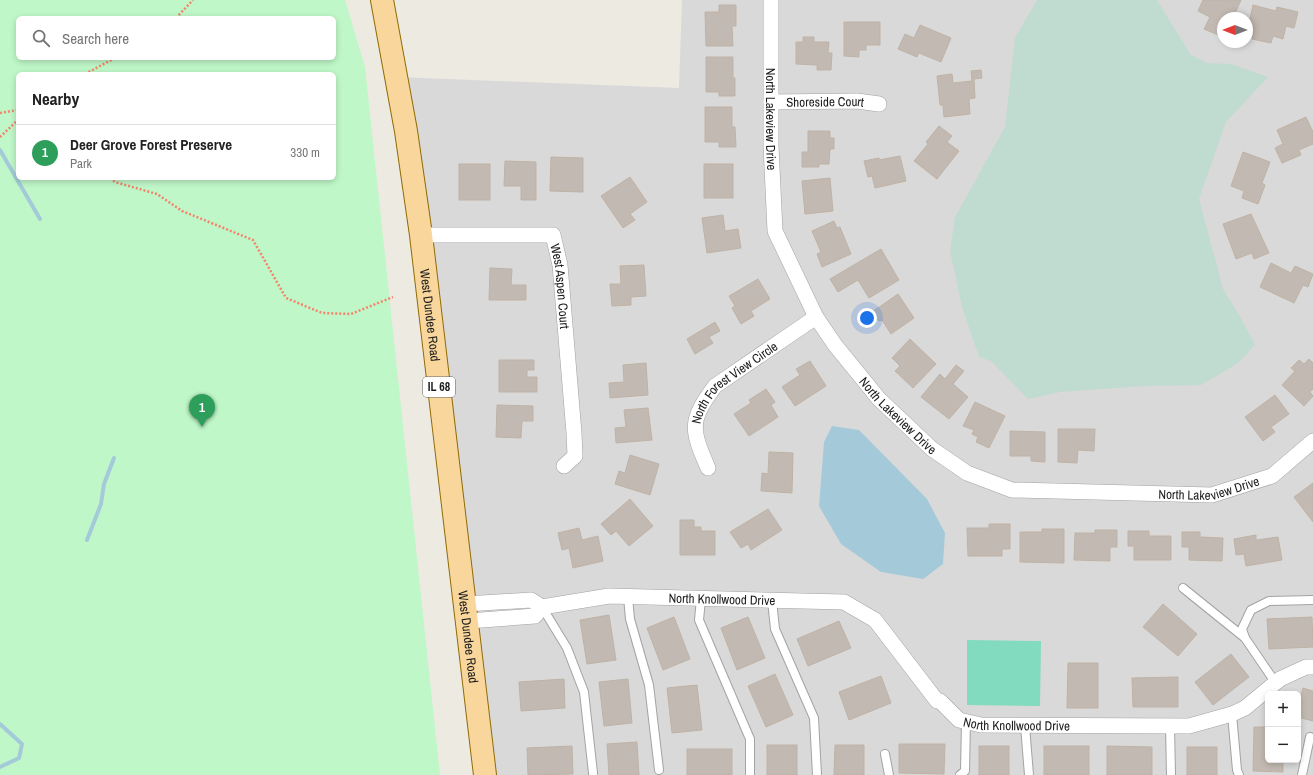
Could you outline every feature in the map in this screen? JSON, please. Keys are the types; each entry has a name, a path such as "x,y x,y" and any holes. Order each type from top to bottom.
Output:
{"main road":[{"name":"West Dundee Road","path":"382,0 406,131 421,235 485,775"}],"street":[{"name":"North Lakeview Drive","path":"771,0 771,146 775,231 816,317 835,345 879,399 932,449 967,473 1012,490 1212,495 1272,476 1313,441"},
{"name":"Shoreside Court","path":"771,102 857,101 879,104"},
{"name":"West Aspen Court","path":"421,235 553,235 560,265 574,433 575,456 564,466"},
{"name":"North Forest View Circle","path":"708,468 698,445 694,427 697,413 704,400 715,386 816,317"},
{"name":"North Knollwood Drive","path":"467,613 535,616 542,607 609,596 844,602 875,620 937,701 940,701 959,720 980,725 1189,726 1232,714 1245,708 1276,682 1306,667 1313,667"}],"lane":[{"path":"1183,588 1245,638 1276,682"},
{"path":"628,597 630,619 649,685 659,770"},
{"path":"701,598 699,620 750,739 750,775"},
{"path":"772,600 775,629 814,718 818,775"},
{"path":"1245,638 1242,629 1251,610 1269,601 1313,600"},
{"path":"542,607 567,648 584,692 593,773"},
{"path":"1232,714 1237,770 1239,775"},
{"path":"960,775 964,771 966,722"},
{"path":"1025,726 1028,775"},
{"path":"1170,726 1171,775"},
{"path":"1302,775 1310,737"},
{"path":"885,754 889,775"}],"path":[{"path":"178,16 193,0"},
{"path":"89,72 111,60"},
{"path":"0,112 16,110"},
{"path":"0,137 16,122"},
{"path":"112,180 157,194 182,211 253,240 286,298 322,313 351,314 393,297"}],"shaded area":[{"path":"682,0 1313,0 1313,775 483,775 396,77 679,88"}],"green space":[{"path":"0,0 345,0 365,67 440,775 0,775"},
{"path":"1037,0 1157,0 1191,55 1207,63 1231,64 1268,77 1226,122 1199,199 1223,289 1255,345 1238,363 1201,385 1145,386 1060,392 1028,399 991,361 979,357 962,307 950,251 955,217 1005,127 1015,38"},
{"path":"967,640 1041,641 1040,706 967,705"}],"water":[{"path":"832,426 859,430 927,499 945,533 943,564 923,579 881,572 841,544 819,506 824,442"}],"building":[{"path":"1203,0 1241,0 1236,12 1217,12 1217,34 1204,29 1210,17 1198,11"},
{"path":"719,5 736,5 736,26 732,26 733,46 706,46 705,12 719,12"},
{"path":"1253,5 1276,11 1277,7 1298,12 1294,28 1286,26 1283,39 1273,36 1271,43 1253,39 1253,12 1251,12"},
{"path":"844,22 880,22 880,45 866,45 866,50 859,50 859,57 844,56"},
{"path":"920,25 951,38 941,62 919,53 917,57 898,49 905,34 914,38"},
{"path":"803,37 814,37 814,42 829,42 828,53 832,53 831,70 817,70 817,65 796,64 796,42 803,42"},
{"path":"706,57 733,57 735,96 719,96 719,92 706,92"},
{"path":"981,70 982,78 974,79 975,98 969,99 970,114 944,117 943,105 940,105 937,76 952,74 953,83 972,81 971,71"},
{"path":"705,107 732,107 732,127 735,127 736,147 719,147 719,142 705,142"},
{"path":"1306,117 1313,132 1313,144 1299,150 1301,155 1282,163 1275,148 1283,144 1277,130"},
{"path":"939,126 952,136 947,142 959,151 937,179 914,161 928,144 926,142"},
{"path":"808,131 830,131 830,138 834,138 834,149 830,149 829,164 819,164 819,167 802,167 802,152 808,152"},
{"path":"1243,152 1270,162 1262,183 1265,185 1258,204 1242,198 1244,191 1231,186"},
{"path":"900,156 906,181 875,188 872,176 868,177 864,161"},
{"path":"551,157 583,158 583,192 550,191"},
{"path":"505,161 536,162 536,200 521,200 521,186 504,186"},
{"path":"459,164 490,164 490,200 459,200"},
{"path":"704,164 733,164 733,198 704,198"},
{"path":"630,177 647,202 630,214 635,220 623,228 601,196"},
{"path":"830,178 833,211 805,214 802,181"},
{"path":"1251,214 1269,253 1254,259 1252,253 1236,259 1223,224"},
{"path":"723,215 725,231 738,229 741,248 707,253 702,218"},
{"path":"834,221 837,228 840,227 851,254 822,267 817,254 821,252 812,231"},
{"path":"881,249 899,280 869,298 858,280 838,292 830,279"},
{"path":"1271,263 1291,273 1295,266 1313,274 1308,287 1303,285 1294,303 1260,287"},
{"path":"644,265 646,296 631,297 631,305 612,306 610,284 621,284 620,266"},
{"path":"490,268 512,269 511,285 526,285 526,300 489,300"},
{"path":"758,279 770,299 751,311 754,316 741,324 732,308 735,306 729,296"},
{"path":"898,294 914,318 891,334 882,320 879,321 872,312"},
{"path":"715,322 720,331 709,337 713,343 695,354 687,339"},
{"path":"910,339 936,364 913,388 895,371 900,366 892,358"},
{"path":"1309,359 1313,363 1313,389 1310,392 1313,396 1304,406 1282,385 1295,371 1291,368 1299,360 1304,364"},
{"path":"499,360 534,360 534,370 527,370 527,377 537,377 537,392 499,392"},
{"path":"810,361 826,386 795,406 782,387 800,375 796,369"},
{"path":"646,363 648,395 610,398 609,383 624,382 623,365"},
{"path":"956,365 964,371 953,384 968,397 949,419 921,397 940,374 945,379"},
{"path":"766,389 775,402 771,405 778,417 749,436 734,414 751,403 749,400"},
{"path":"1275,395 1289,414 1271,427 1275,432 1263,441 1245,417"},
{"path":"975,402 1005,416 989,448 976,442 978,437 972,434 974,430 963,426"},
{"path":"497,405 533,406 533,421 522,421 521,438 496,437"},
{"path":"648,408 652,440 616,443 615,428 626,427 624,410"},
{"path":"1058,429 1095,429 1094,451 1078,450 1077,463 1058,462"},
{"path":"1010,431 1045,432 1045,462 1031,461 1031,456 1010,456"},
{"path":"769,452 793,453 792,493 761,491 762,473 768,474"},
{"path":"630,455 659,464 650,495 615,484 619,471 625,473"},
{"path":"1313,483 1313,522 1294,497"},
{"path":"630,499 653,526 629,546 616,531 611,535 601,524"},
{"path":"768,509 782,530 751,550 748,544 741,548 730,532"},
{"path":"680,520 694,520 694,527 701,527 701,531 715,531 715,555 680,555"},
{"path":"989,524 1010,524 1010,549 1002,549 1002,556 968,556 967,528 989,528"},
{"path":"579,528 582,540 598,536 603,561 573,568 569,548 562,550 558,533"},
{"path":"1042,529 1064,529 1064,563 1020,562 1020,532 1042,532"},
{"path":"1095,530 1117,530 1117,547 1110,547 1110,561 1074,560 1075,533 1095,533"},
{"path":"1128,531 1149,531 1149,536 1171,536 1171,560 1134,560 1134,546 1128,546"},
{"path":"1182,532 1200,532 1200,537 1223,538 1222,561 1189,560 1189,547 1182,547"},
{"path":"1256,535 1256,540 1278,537 1282,560 1246,566 1244,554 1236,555 1234,539"},
{"path":"1163,604 1197,634 1178,656 1143,627"},
{"path":"609,615 616,660 587,664 580,620"},
{"path":"674,617 690,659 663,670 647,628"},
{"path":"748,617 765,658 737,670 721,628"},
{"path":"1312,617 1313,647 1269,649 1267,619"},
{"path":"839,621 851,648 808,666 797,639"},
{"path":"1231,654 1249,677 1213,705 1195,682"},
{"path":"1068,663 1098,663 1098,708 1067,708"},
{"path":"775,674 793,715 766,727 748,686"},
{"path":"881,676 891,703 849,720 839,692"},
{"path":"1178,677 1178,707 1133,707 1132,678"},
{"path":"564,679 565,708 521,711 519,682"},
{"path":"628,679 632,723 604,726 599,682"},
{"path":"697,685 702,730 672,733 667,688"},
{"path":"1303,688 1313,691 1313,721 1301,718 1301,695"},
{"path":"1254,727 1265,727 1265,763 1283,763 1283,772 1253,771"},
{"path":"637,742 639,775 609,775 607,744"},
{"path":"899,744 945,744 944,774 899,773"},
{"path":"767,745 797,745 797,775 767,775"},
{"path":"835,745 864,745 864,775 834,775"},
{"path":"572,746 573,774 528,775 527,748"},
{"path":"979,746 1009,746 1009,775 979,775"},
{"path":"1044,746 1089,746 1089,775 1044,775"},
{"path":"1107,746 1152,747 1152,775 1107,775"},
{"path":"1187,747 1217,747 1217,775 1187,775"},
{"path":"687,749 732,749 732,775 687,775"}],"waterway":[{"path":"0,150 16,178"},
{"path":"17,180 40,219"},
{"path":"87,540 101,504 104,484 114,458"},
{"path":"0,724 22,744 19,758 0,767"}],"place":[{"name":"Deer Grove Forest Preserve","path":"202,427"}]}
